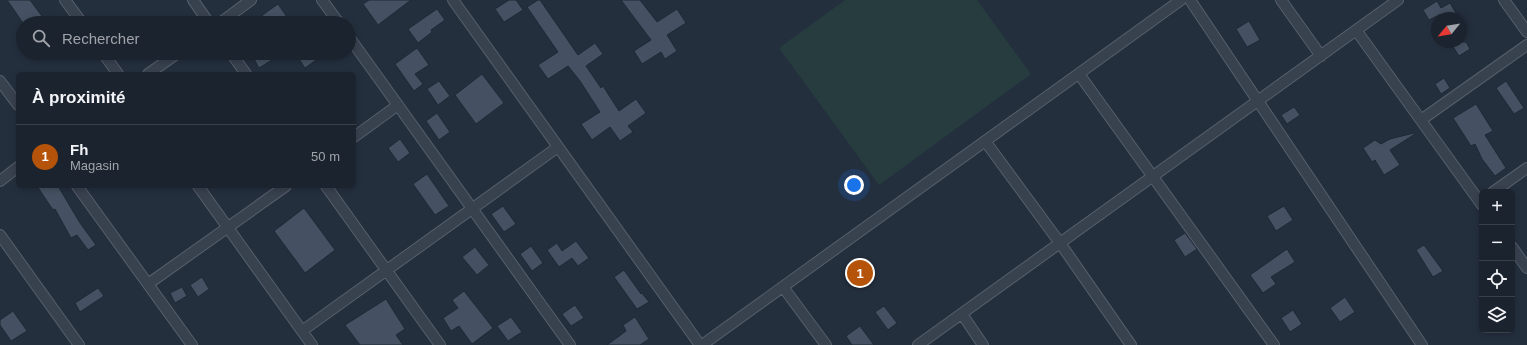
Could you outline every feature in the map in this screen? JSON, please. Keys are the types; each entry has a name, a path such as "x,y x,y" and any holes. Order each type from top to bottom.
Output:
{"street":[{"path":"65,0 77,16"},
{"path":"193,0 204,16"},
{"path":"230,16 252,0"},
{"path":"322,0 334,16"},
{"path":"453,0 701,345 1181,0"},
{"path":"1190,0 1422,345"},
{"path":"1281,0 1321,56"},
{"path":"918,345 1398,0"},
{"path":"1504,0 1527,32"},
{"path":"1356,30 1479,199"},
{"path":"1421,120 1527,45"},
{"path":"356,47 570,345"},
{"path":"108,60 117,72"},
{"path":"151,72 168,60"},
{"path":"236,60 245,72"},
{"path":"1079,74 1274,345"},
{"path":"0,81 16,102"},
{"path":"356,136 398,106"},
{"path":"985,141 1060,243 1131,345"},
{"path":"302,331 558,147"},
{"path":"1497,189 1527,168"},
{"path":"0,180 16,169"},
{"path":"78,188 192,345"},
{"path":"199,188 312,345"},
{"path":"148,284 283,188"},
{"path":"327,188 440,345"},
{"path":"0,235 79,345"},
{"path":"1515,251 1527,268"},
{"path":"783,287 826,345"},
{"path":"962,314 983,345"}],"green space":[{"path":"845,0 977,0 1031,74 879,185 779,48"}],"building":[{"path":"7,0 30,0 42,16 18,16"},
{"path":"369,0 411,0 378,25 363,4"},
{"path":"509,0 516,0 523,10 504,22 495,9"},
{"path":"540,0 578,55 595,43 603,54 586,66 601,88 603,86 619,111 636,99 646,113 628,126 633,132 620,141 610,127 592,140 581,124 600,112 580,81 568,66 548,79 538,65 558,52 527,7"},
{"path":"621,0 640,0 657,22 677,9 686,23 667,35 677,51 665,59 661,52 642,64 634,51 651,40"},
{"path":"1437,1 1441,8 1450,3 1455,12 1431,12 1431,19 1429,20 1423,10"},
{"path":"278,4 286,16 262,16"},
{"path":"437,9 445,20 431,30 432,32 418,43 408,29"},
{"path":"1249,21 1260,40 1247,47 1236,29"},
{"path":"1467,44 1470,49 1459,56 1454,48 1467,48"},
{"path":"417,48 429,65 415,74 423,84 414,91 395,64"},
{"path":"255,60 272,60 259,68"},
{"path":"300,60 316,60 305,68"},
{"path":"482,74 504,103 476,124 455,95"},
{"path":"1444,78 1450,88 1441,94 1435,84"},
{"path":"439,81 450,96 438,105 427,89"},
{"path":"1506,81 1524,108 1514,114 1496,88"},
{"path":"1476,104 1493,131 1485,135 1506,168 1495,176 1482,159 1475,144 1471,146 1453,118"},
{"path":"1294,107 1300,115 1287,124 1281,115"},
{"path":"437,113 450,132 439,140 426,121"},
{"path":"1415,134 1390,150 1400,165 1384,175 1375,160 1372,162 1363,148 1375,140 1381,144 1390,139"},
{"path":"400,139 410,153 398,162 388,148"},
{"path":"427,174 449,206 435,215 413,184"},
{"path":"38,188 59,188 80,223 96,245 88,250 77,235 71,238 55,209 53,210"},
{"path":"503,206 516,224 504,232 491,214"},
{"path":"1284,206 1293,220 1276,231 1267,216"},
{"path":"304,208 335,250 305,273 274,231"},
{"path":"1185,233 1197,249 1185,257 1174,240"},
{"path":"576,241 589,258 578,266 572,258 559,267 547,250 557,243 562,251"},
{"path":"1424,245 1443,271 1433,277 1416,250"},
{"path":"531,246 543,263 532,271 520,254"},
{"path":"475,247 489,265 477,275 462,257"},
{"path":"1287,249 1295,262 1271,277 1276,284 1263,293 1250,275"},
{"path":"624,270 641,294 642,293 649,302 637,309 614,277"},
{"path":"202,277 209,289 198,297 190,285"},
{"path":"182,287 187,296 175,303 170,293"},
{"path":"98,288 104,296 80,312 75,303"},
{"path":"464,291 493,328 472,344 459,326 451,331 443,318 458,308 452,300"},
{"path":"1345,297 1355,312 1340,322 1330,308"},
{"path":"386,299 405,329 396,335 403,345 360,345 345,325"},
{"path":"575,305 584,318 571,326 562,314"},
{"path":"884,306 897,323 888,330 875,312"},
{"path":"1293,310 1302,324 1290,332 1281,318"},
{"path":"13,311 27,331 11,341 0,325 0,320"},
{"path":"511,317 522,332 508,341 497,326"},
{"path":"635,317 649,339 640,345 607,345 626,331 623,325"},
{"path":"860,326 874,345 852,345 846,336"}],"place":[{"name":"Fh","path":"860,273"}]}
